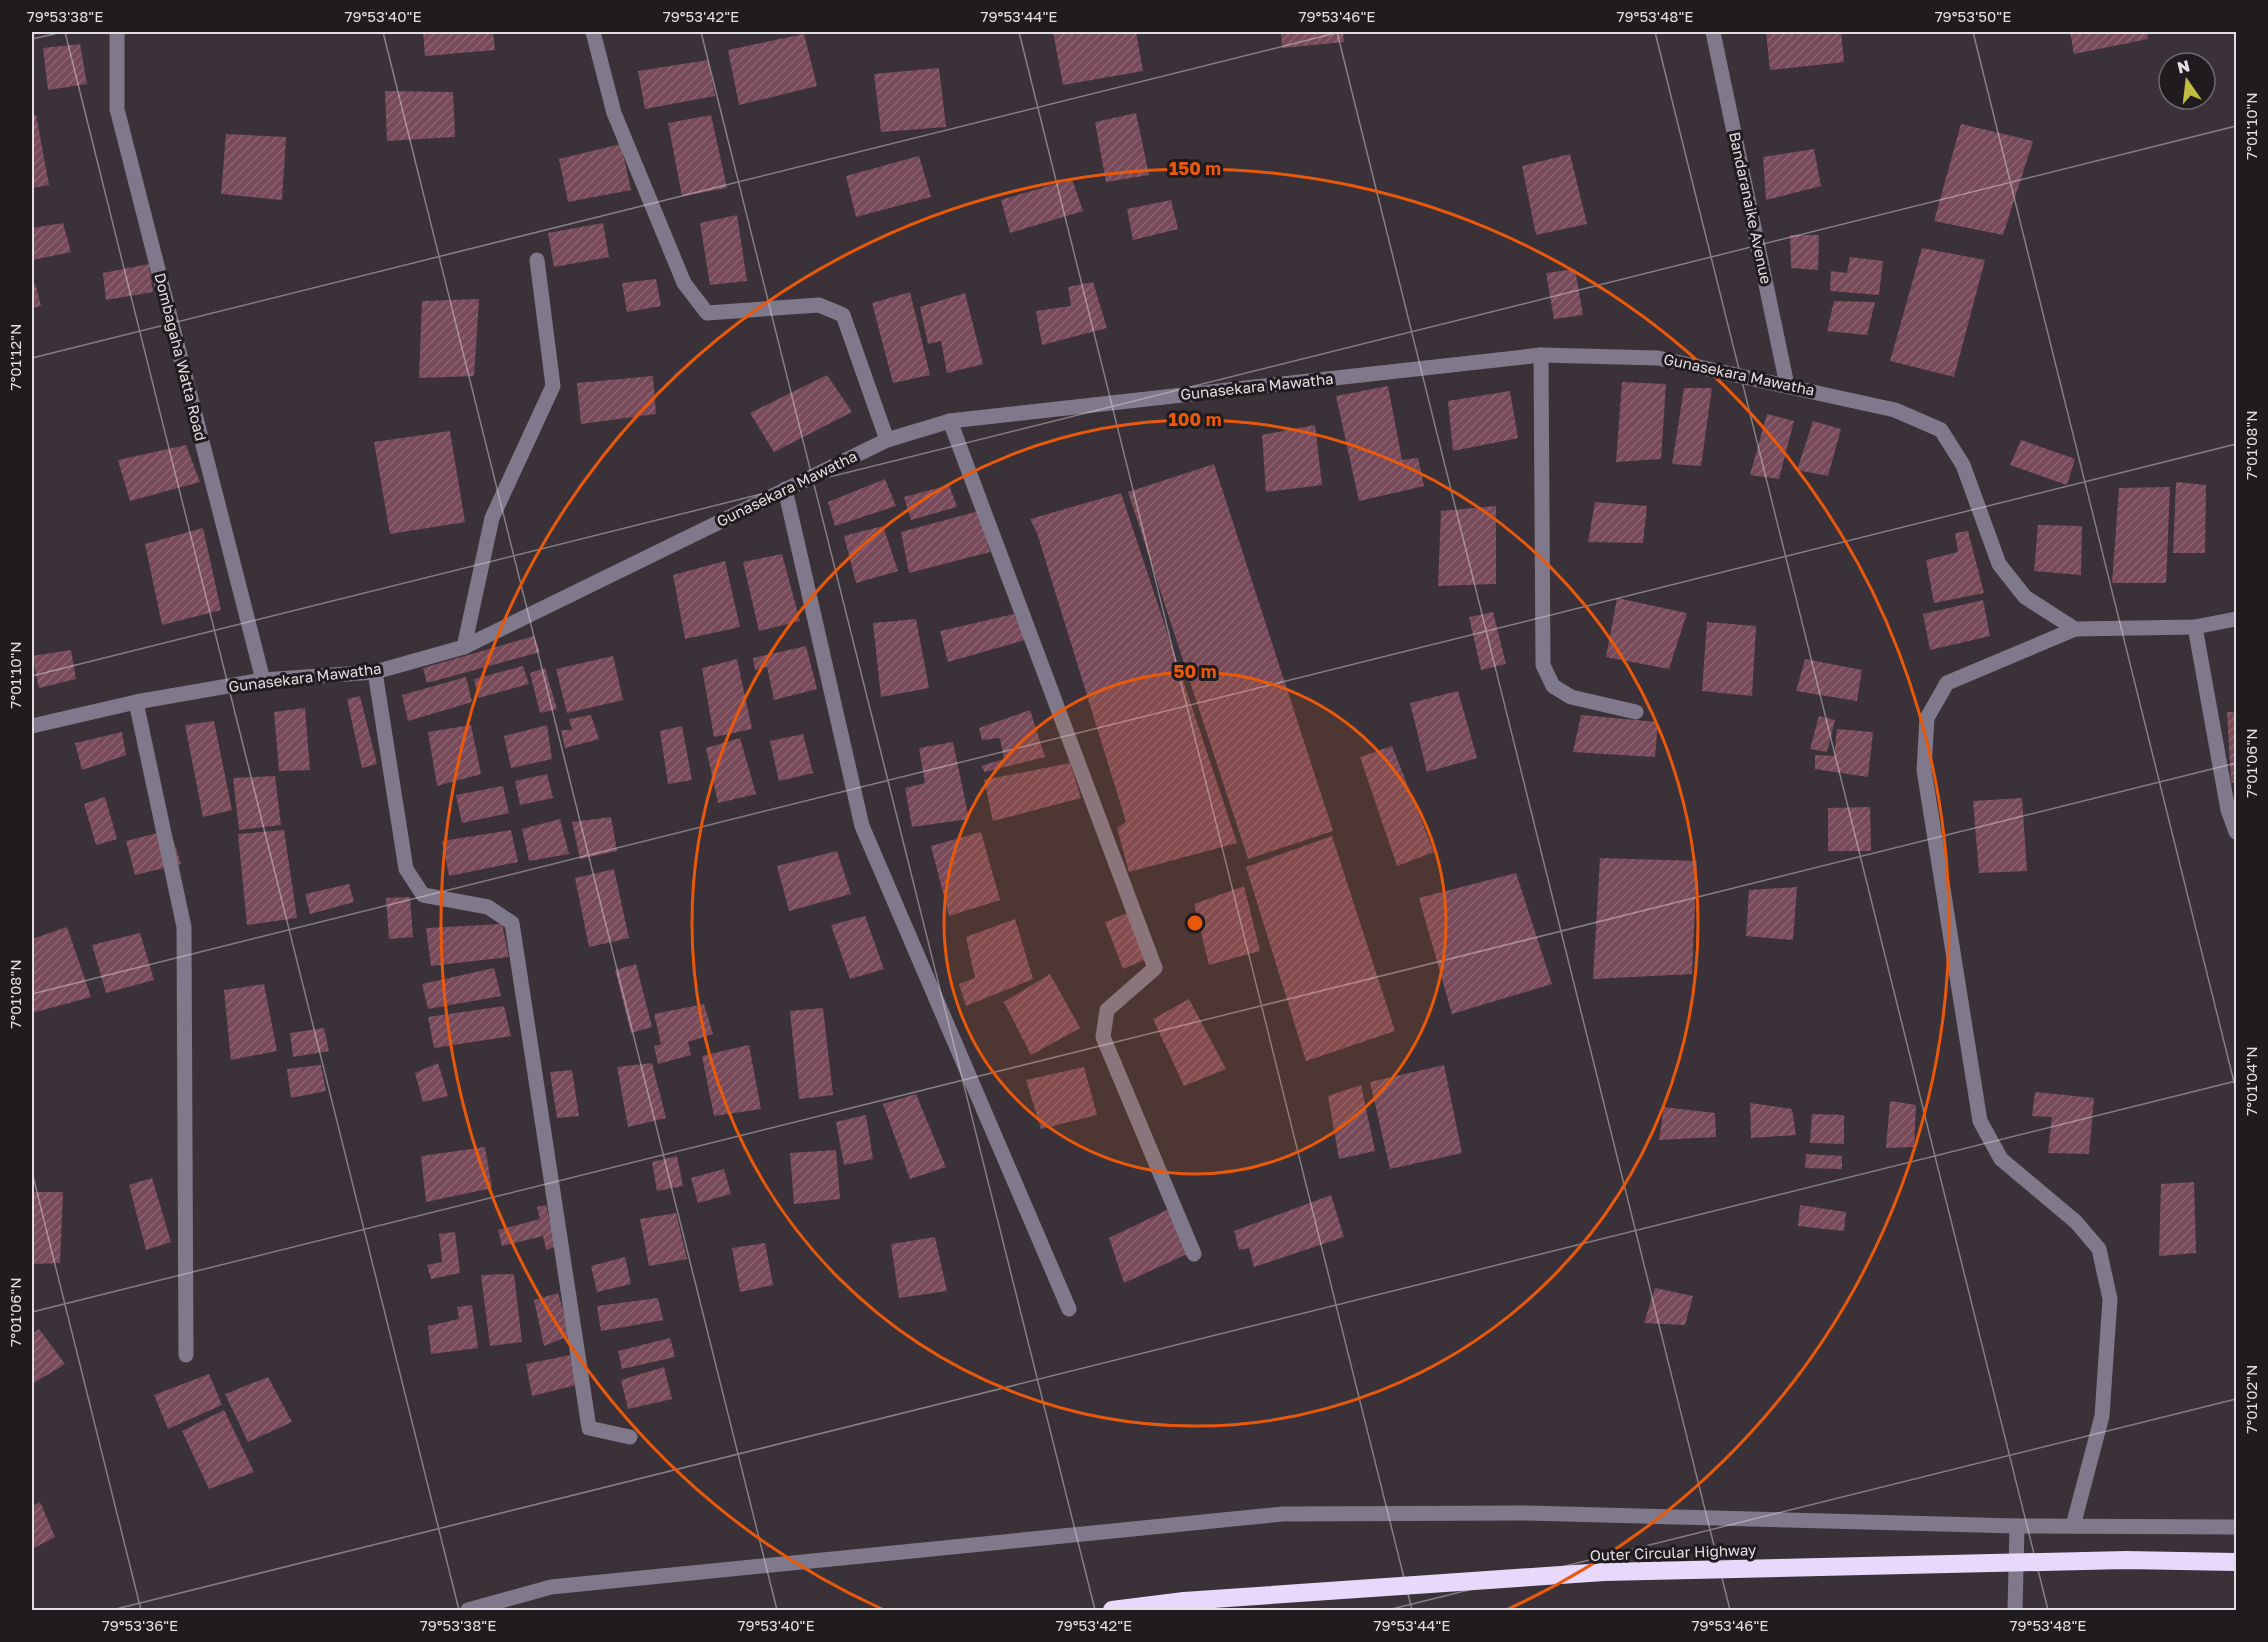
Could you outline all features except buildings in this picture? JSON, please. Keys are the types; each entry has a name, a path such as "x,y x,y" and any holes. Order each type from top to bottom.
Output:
{"highway":[{"name":"Outer Circular Highway","path":"1112,1611 1184,1601 1605,1572 2114,1560 2236,1562"}],"street":[{"name":"Dombagaha Watta Road","path":"117,32 117,109 263,680"},
{"path":"593,32 614,113 684,283 707,313 819,304 843,315 887,440"},
{"name":"Bandaranaike Avenue","path":"1713,32 1787,385"},
{"path":"464,647 492,518 553,386 537,260"},
{"name":"Gunasekara Mawatha","path":"32,726 136,702 263,680 375,672 464,647 887,440 950,421 1541,355 1658,358 1895,410 1941,430 1963,465 1999,564 2025,597 2075,629"},
{"path":"1541,355 1543,665 1553,686 1571,697 1636,712"},
{"path":"950,421 1155,968 1107,1010 1103,1037 1194,1254"},
{"path":"784,489 862,826 1069,1309"},
{"path":"2073,1526 2102,1416 2110,1299 2099,1250 2076,1222 2001,1159 1980,1120 1924,770 1927,718 1947,683 2075,629 2195,627 2236,619"},
{"path":"2195,627 2228,810 2236,832"},
{"path":"375,672 406,869 423,895 488,907 512,923 589,1428 630,1437"},
{"path":"136,702 184,927 186,1355"},
{"path":"468,1611 551,1587 1283,1514 1527,1513 2017,1526 2236,1527"},
{"path":"2015,1611 2017,1526"}]}
